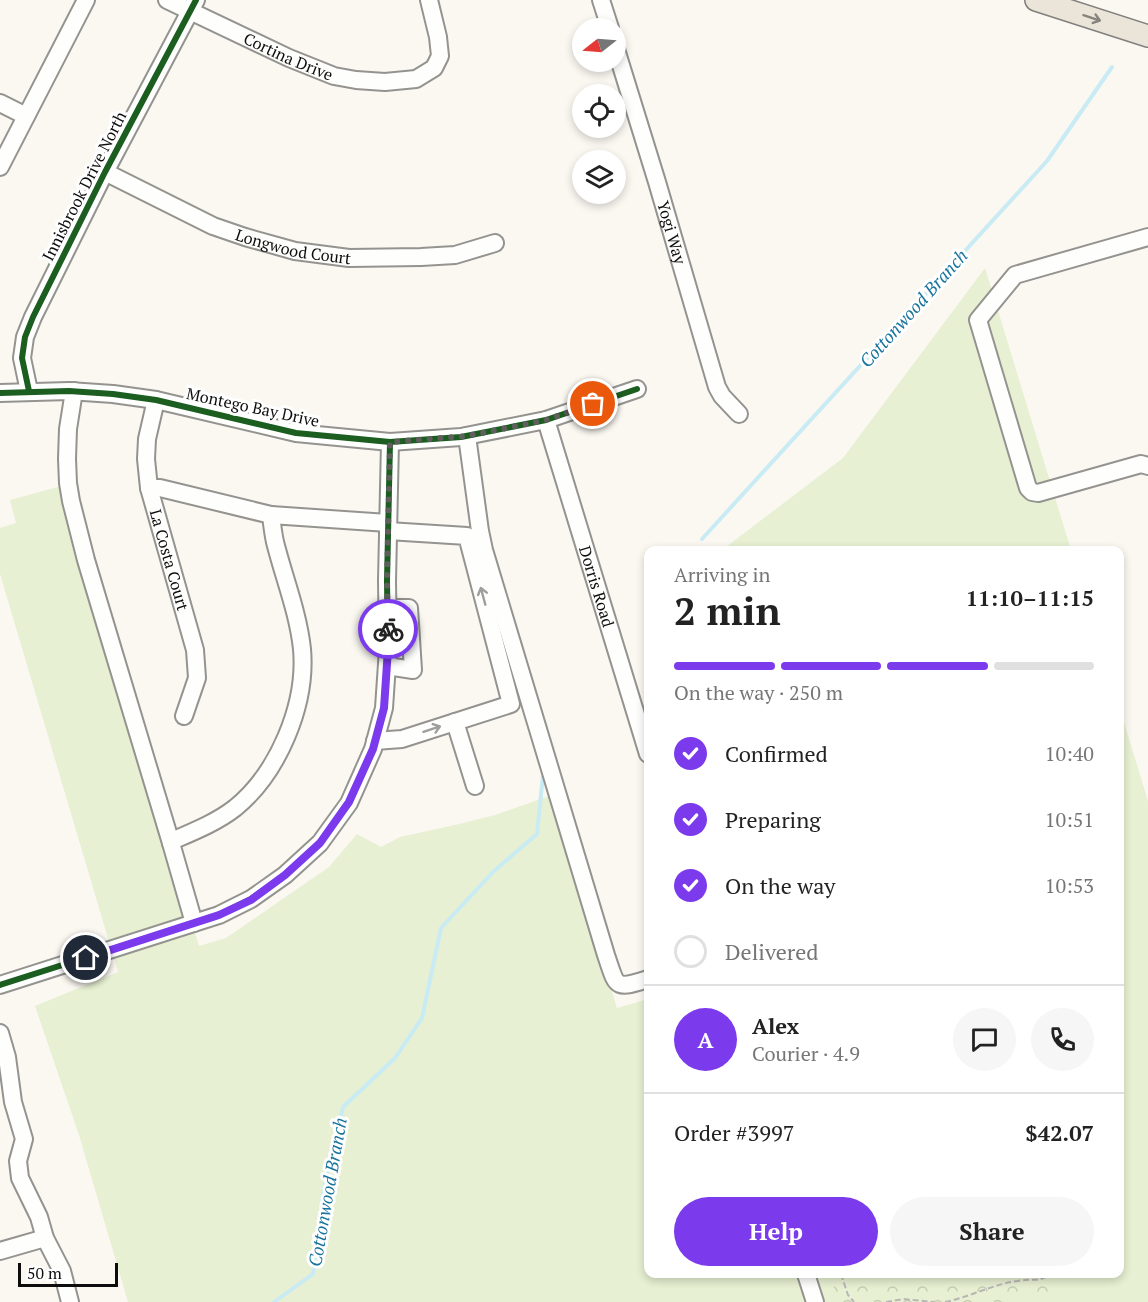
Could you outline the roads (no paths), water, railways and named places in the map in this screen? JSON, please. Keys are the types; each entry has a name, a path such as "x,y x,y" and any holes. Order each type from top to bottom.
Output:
{"main road":[{"path":"1036,0 1148,36"}],"street":[{"path":"0,167 86,0"},
{"name":"Cortina Drive","path":"167,0 193,6 289,58 334,76 385,82 416,79 435,68 440,56 429,0"},
{"path":"601,0 607,18"},
{"name":"Innisbrook Drive North","path":"29,391 22,358 25,337 33,317 105,172 193,6"},
{"name":"Yogi Way","path":"623,72 717,387 722,396 739,414"},
{"path":"0,103 26,116"},
{"name":"Longwood Court","path":"105,172 213,226 296,251 349,258 421,257 455,255 495,243"},
{"path":"1148,237 1015,275 978,320 1028,488 1032,492 1038,493 1141,464 1148,466"},
{"name":"Montego Bay Drive","path":"0,393 74,391 113,394 156,400 296,433 390,442 467,436 546,420 637,390"},
{"path":"74,391 67,459 71,501 194,923"},
{"name":"La Costa Court","path":"156,400 147,439 146,459 149,488 195,650 197,678 184,716"},
{"name":"Dorris Road","path":"546,420 644,741"},
{"path":"467,436 484,550 606,955 614,976 622,986 644,980"},
{"path":"0,985 219,915 251,900 285,875 320,843 349,802 375,741 384,708 388,649 390,442"},
{"path":"149,488 160,488 271,515 467,536 511,704 402,739 375,741"},
{"path":"171,843 216,820 234,808 251,792 270,768 284,744 296,711 302,651 297,616 275,540 271,515"},
{"path":"387,666 413,670 409,608 388,608"},
{"path":"455,722 475,786"},
{"path":"0,1034 7,1057 13,1102 24,1139 18,1161 20,1178 39,1216 45,1238 62,1271 70,1302"},
{"path":"0,1251 45,1238"},
{"path":"807,1278 815,1302"}],"waterway":[{"name":"Cottonwood Branch","path":"702,539 1047,161 1112,67"},
{"name":"Cottonwood Branch","path":"274,1302 313,1274 323,1193 343,1107 395,1058 422,1018 441,928 493,872 537,834 543,775"}]}
